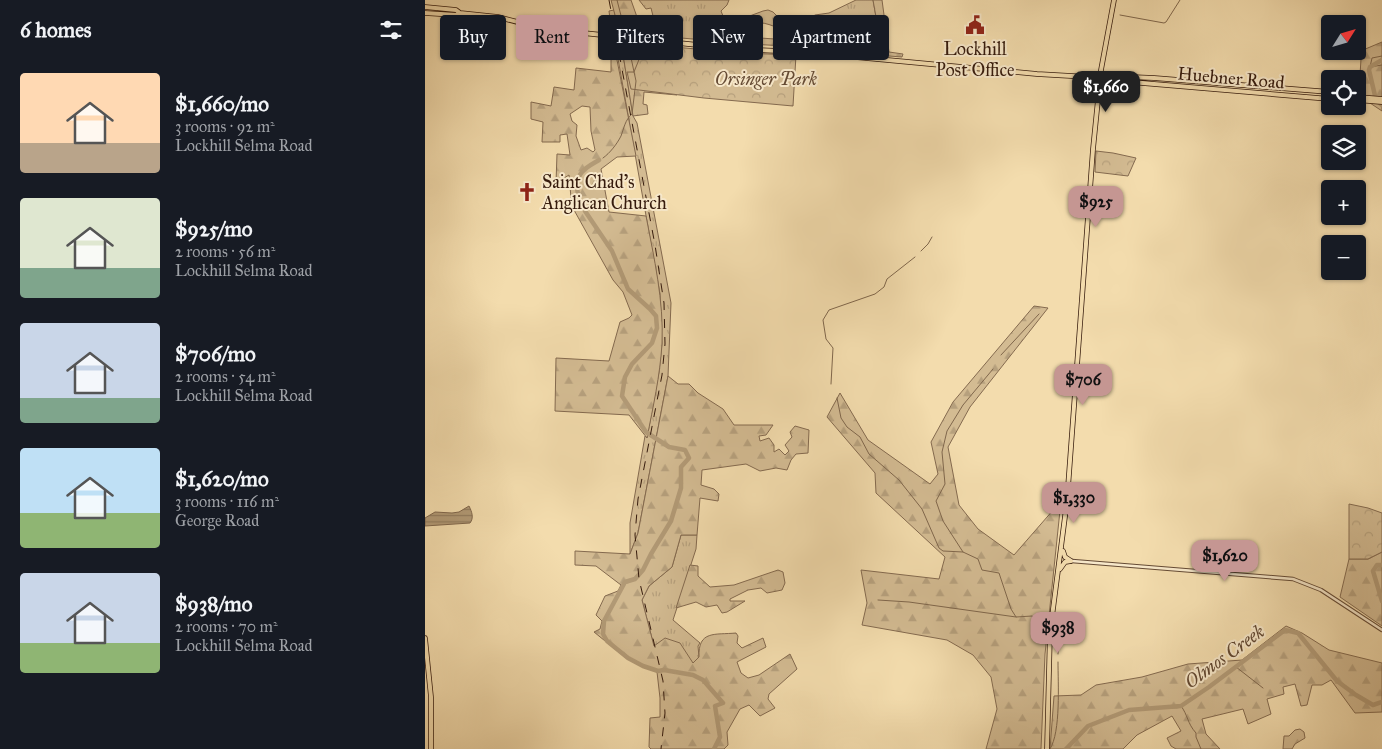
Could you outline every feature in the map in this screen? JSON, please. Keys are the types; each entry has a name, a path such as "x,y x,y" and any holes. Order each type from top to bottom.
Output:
{"main road":[{"path":"1047,748 1049,658 1062,544 1100,78 1113,0"},
{"name":"Huebner Road","path":"425,7 498,17 545,29 736,49 802,52 1100,78 1154,85 1321,98"},
{"name":"Huebner Road","path":"425,13 456,15 460,12"},
{"name":"Huebner Road","path":"1100,78 1107,76 1321,91"},
{"path":"1250,93 1251,86"},
{"path":"1366,99 1382,100"},
{"path":"1062,544 1064,555 1071,561"},
{"path":"1059,573 1065,562 1071,561"},
{"path":"425,638 431,697 431,749"}],"street":[{"path":"1060,560 1293,579 1321,590 1382,630"}],"green space":[{"path":"611,0 631,0 636,15 615,15"},
{"path":"639,0 729,0 721,11 723,15 693,15 693,39 683,38 683,15 653,15 651,8 646,9"},
{"path":"856,0 873,0 876,15 815,15 829,13"},
{"path":"873,0 882,0 884,15 876,15"},
{"path":"614,10 615,15 610,15 609,11"},
{"path":"768,10 773,12 776,15 773,15 773,26 763,23 763,15 752,15"},
{"path":"763,38 773,39 773,45 763,45"},
{"path":"1382,42 1382,111 1366,99 1366,70 1360,70 1361,60 1366,60 1366,49"},
{"name":"Orsinger Park","path":"683,48 693,49 693,60 763,60 763,54 773,54 773,60 796,60 793,106 631,89 627,72 634,72 639,60 683,60"},
{"path":"889,52 903,54 902,57 889,56"},
{"path":"611,60 617,60 636,156 617,157 601,169 609,212 646,216 658,280 662,344 647,438 629,415 555,411 556,358 609,361 620,322 632,315 623,292 613,280 574,210 569,175 556,183 557,154 570,155 567,134 560,135 560,142 542,142 543,122 531,119 531,102 551,106 554,87 574,90 576,68 611,72","holes":["582,106 590,107 591,131 595,150 593,152 587,148 581,150 576,136 577,125 572,121 570,114"]},
{"path":"618,60 624,60 633,116 637,123 671,303 668,376 638,533 630,554 630,523 645,436 647,438 659,372 662,343 660,294"},
{"path":"624,60 646,60 677,95 644,92 643,104 647,105 648,114 633,116"},
{"path":"1096,151 1136,158 1128,176 1095,172"},
{"path":"1034,306 1048,308 970,407 948,447 959,505 978,529 1014,555 1061,501 1045,654 1041,749 986,749 997,709 991,677 973,655 947,640 862,625 867,603 861,570 939,579 945,557 876,493 875,473 827,417 840,393 868,440 930,484 938,474 931,442 953,402"},
{"path":"668,376 678,384 689,384 698,393 723,409 734,425 773,425 766,435 759,436 760,441 769,438 774,445 774,452 779,449 785,455 789,451 785,445 792,437 790,432 795,426 809,430 808,453 796,454 787,470 776,468 760,471 746,464 702,470 701,485 714,489 719,494 718,501 700,498 697,535 681,535 672,567 649,586 642,600 654,646 665,638 680,643 693,663 699,657 701,642 715,634 736,633 738,636 737,643 742,648 763,638 766,647 737,662 741,673 748,678 759,675 790,654 797,669 769,694 768,699 775,708 760,716 749,705 740,709 727,732 728,745 724,749 651,749 649,747 650,718 660,717 657,672 626,658 594,632 600,629 602,621 596,615 605,596 618,591 621,585 596,566 575,565 575,551 630,554 638,533"},
{"path":"1349,504 1382,513 1382,552 1368,559 1349,559"},
{"path":"681,535 697,535 696,549 673,620 700,643 698,646 699,657 693,663 654,646 642,600 649,586 672,567"},
{"path":"1382,552 1382,626 1340,597 1349,559 1368,559"},
{"path":"690,565 698,566 698,576 710,587 734,585 778,570 783,572 785,583 782,590 767,593 761,588 748,590 730,599 730,601 745,601 727,612 722,613 717,605 706,607 696,602 676,608"},
{"path":"1286,626 1302,633 1329,650 1382,663 1382,712 1355,713 1331,680 1322,685 1312,685 1307,705 1301,706 1295,684 1283,687 1284,694 1267,699 1271,714 1248,724 1243,709 1202,719 1206,734 1220,749 1176,749 1171,746 1167,738 1181,731 1172,716 1137,735 1123,749 1050,749 1054,696 1081,695 1096,685 1142,677 1188,664 1242,660"},
{"path":"1300,729 1304,732 1305,738 1295,744 1292,749 1283,749 1284,736 1289,736 1295,730"}],"shaded area":[{"path":"469,506 472,515 470,523 425,526 425,518 435,512 459,512"}],"waterway":[{"path":"617,0 621,15"},
{"path":"1120,15 1164,23 1180,0"},
{"name":"Olmos Creek","path":"1382,56 1372,58 1370,67 1382,65"},
{"path":"603,158 611,151 621,136 626,121 632,114 636,81 632,60"},
{"name":"Olmos Creek","path":"1382,60 1370,67 1369,70 1376,100 1382,105"},
{"path":"583,206 578,194 579,176 590,165 599,160"},
{"path":"585,211 612,251 628,289 656,316 657,328 652,343 632,364 625,377 622,396 646,432 669,447 685,450 689,458 681,467 681,488 671,521 643,570 635,579 625,582 604,621 603,634 607,641 628,658 643,666 658,671 664,670 693,675 703,680 723,703 715,706 720,737 714,749"},
{"path":"921,251 932,237"},
{"path":"831,384 833,348 826,339 823,320 829,310 875,294 884,287 887,279 915,257"},
{"path":"1001,355 1039,314"},
{"path":"963,552 943,521 936,501 945,484 942,452 947,431 963,405 993,369"},
{"path":"837,398 841,418 847,427 860,437 869,454 899,480 922,509 939,548 943,551 963,552 978,559 982,570 999,573 1011,609 1016,617 1032,616 1047,625"},
{"name":"Olmos Creek","path":"1382,565 1377,565 1373,571 1382,601"},
{"path":"878,600 909,602 1016,617"},
{"path":"1056,630 1059,631 1058,654"},
{"name":"Olmos Creek","path":"1066,749 1088,726 1129,710 1181,706 1285,630 1298,633 1337,681 1373,705 1382,702"},
{"path":"1050,749 1056,731 1058,662"},
{"path":"1236,667 1263,688"},
{"path":"1181,706 1196,733 1201,749"}],"railway":[{"path":"609,0 655,245 664,303 665,344 662,375 638,499 635,535 639,579 663,681 665,713 661,749"}],"place":[{"name":"Lockhill Post Office","path":"975,25"},
{"name":"Saint Chad's Anglican Church","path":"527,192"}]}
